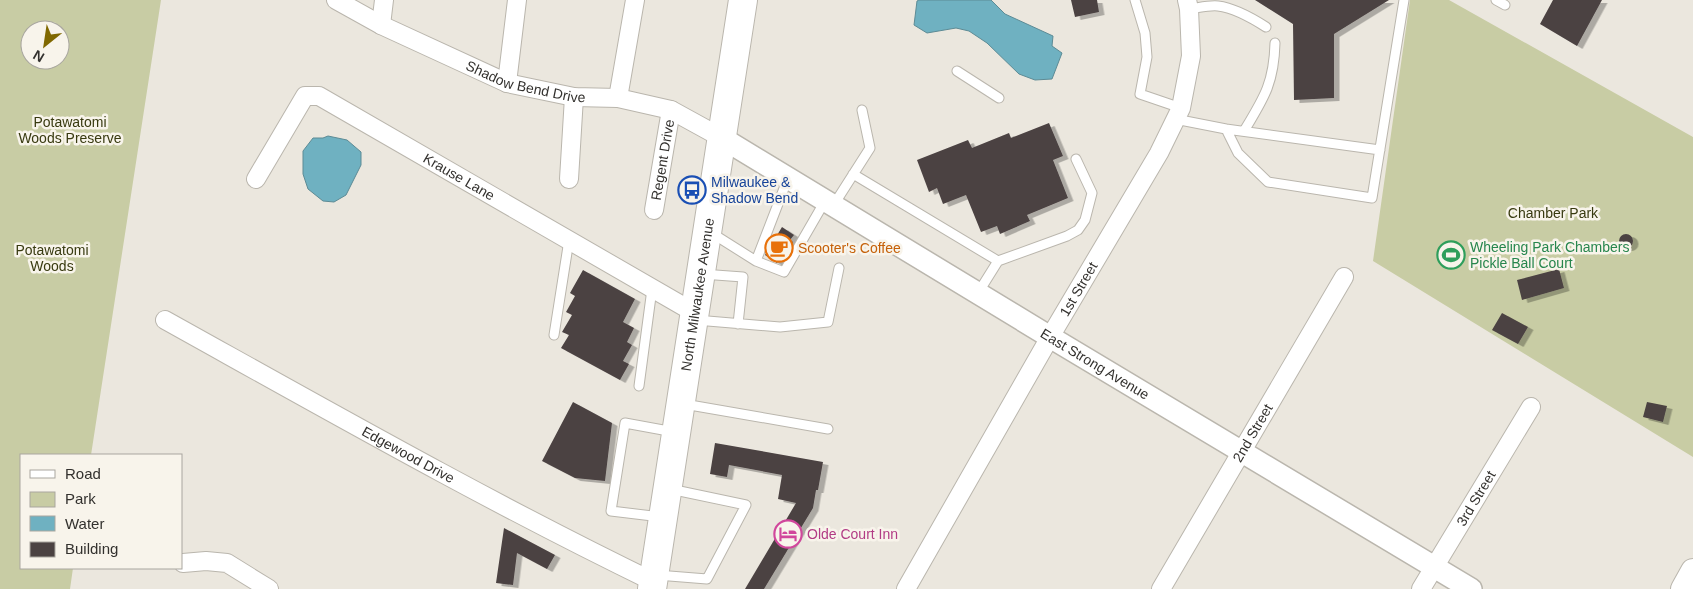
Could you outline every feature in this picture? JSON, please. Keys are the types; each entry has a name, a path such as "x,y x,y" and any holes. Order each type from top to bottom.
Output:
{"main road":[{"name":"North Milwaukee Avenue","path":"653,582 678,432 743,0"},
{"path":"1683,589 1693,571"}],"street":[{"name":"Shadow Bend Drive","path":"336,0 381,25 508,83 574,97 618,98 671,110 722,138"},
{"path":"381,25 384,0"},
{"path":"508,83 517,0"},
{"path":"618,98 635,0"},
{"name":"1st Street","path":"906,589 1050,337 1159,153 1178,113 1191,56 1188,5"},
{"name":"Krause Lane","path":"256,179 305,96 319,96 652,288 694,317"},
{"path":"569,179 574,97"},
{"name":"Regent Drive","path":"654,210 671,110"},
{"name":"East Strong Avenue","path":"722,138 1240,452 1471,589"},
{"name":"2nd Street","path":"1161,589 1344,277"},
{"name":"Edgewood Drive","path":"165,320 387,444 653,582"},
{"name":"3rd Street","path":"1421,589 1531,406"},
{"path":"183,563 206,561 226,563 269,589"}],"lane":[{"path":"1135,0 1145,33 1147,57 1140,94 1178,113 1226,129 1380,150"},
{"path":"1226,129 1238,153 1268,182 1372,198 1404,0"},
{"path":"1188,5 1224,8 1252,18 1266,28"},
{"path":"1244,131 1264,99 1270,85 1275,43"},
{"path":"957,71 999,98"},
{"path":"708,231 756,261 784,272 829,203 853,174 870,148 862,110"},
{"path":"978,294 998,261 1067,236 1078,230 1085,220 1092,193 1076,159"},
{"path":"853,174 998,261"},
{"path":"756,261 788,178"},
{"path":"554,335 569,240"},
{"path":"694,317 738,324 780,327 828,322 839,268"},
{"path":"701,273 743,277 738,324"},
{"path":"639,386 652,288"},
{"path":"682,404 828,429"},
{"path":"663,518 611,511 625,423 678,432"},
{"path":"653,582 707,579 746,505 668,488"}],"green space":[{"name":"Potawatomi Woods Preserve","path":"0,0 161,0 91,454 20,454 20,569 73,569 70,589 0,589"},
{"name":"Chamber Park","path":"1410,0 1449,0 1693,137 1693,457 1373,261"}],"water":[{"path":"991,0 1005,14 1053,36 1052,46 1062,53 1052,79 1035,80 1019,74 987,43 969,31 956,28 927,33 914,25 917,1"},
{"path":"328,136 347,140 361,152 361,165 346,195 334,202 323,201 308,189 303,174 303,151 313,138"}],"building":[{"path":"1071,0 1097,0 1099,12 1075,17"},
{"path":"1255,0 1389,0 1334,34 1334,98 1294,100 1293,24"},
{"path":"1553,0 1602,0 1577,46 1540,24"},
{"path":"1049,123 1063,156 1053,160 1068,198 1027,215 1030,221 1000,234 997,226 981,232 966,195 943,204 937,188 929,192 917,160 968,140 972,148 1009,133 1011,138"},
{"name":"Scooter's Coffee","path":"782,227 794,235 790,240 793,242 777,263 765,255"},
{"path":"1626,234 1631,236 1633,241 1631,246 1626,248 1621,246 1619,241 1621,236"},
{"path":"1559,269 1564,288 1522,300 1517,280"},
{"path":"583,270 635,299 623,322 634,328 627,342 632,345 623,361 629,364 620,380 561,348 569,335 562,332 572,315 566,312 575,296 570,293"},
{"path":"1502,313 1528,327 1518,344 1492,330"},
{"path":"573,402 612,423 605,481 575,478 542,461"},
{"path":"1647,402 1667,406 1663,422 1643,417"},
{"name":"Olde Court Inn","path":"715,443 823,462 813,508 764,589 745,589 796,503 778,499 782,475 729,465 727,477 710,474"},
{"path":"504,528 555,555 547,569 517,553 513,585 496,583"}],"place":[{"name":"Milwaukee & Shadow Bend","path":"692,190"},
{"name":"Scooter's Coffee","path":"779,248"},
{"name":"Wheeling Park Chambers Pickle Ball Court","path":"1451,255"},
{"name":"Olde Court Inn","path":"788,534"}],"park label":[{"name":"Potawatomi Woods","path":"52,258"}]}
